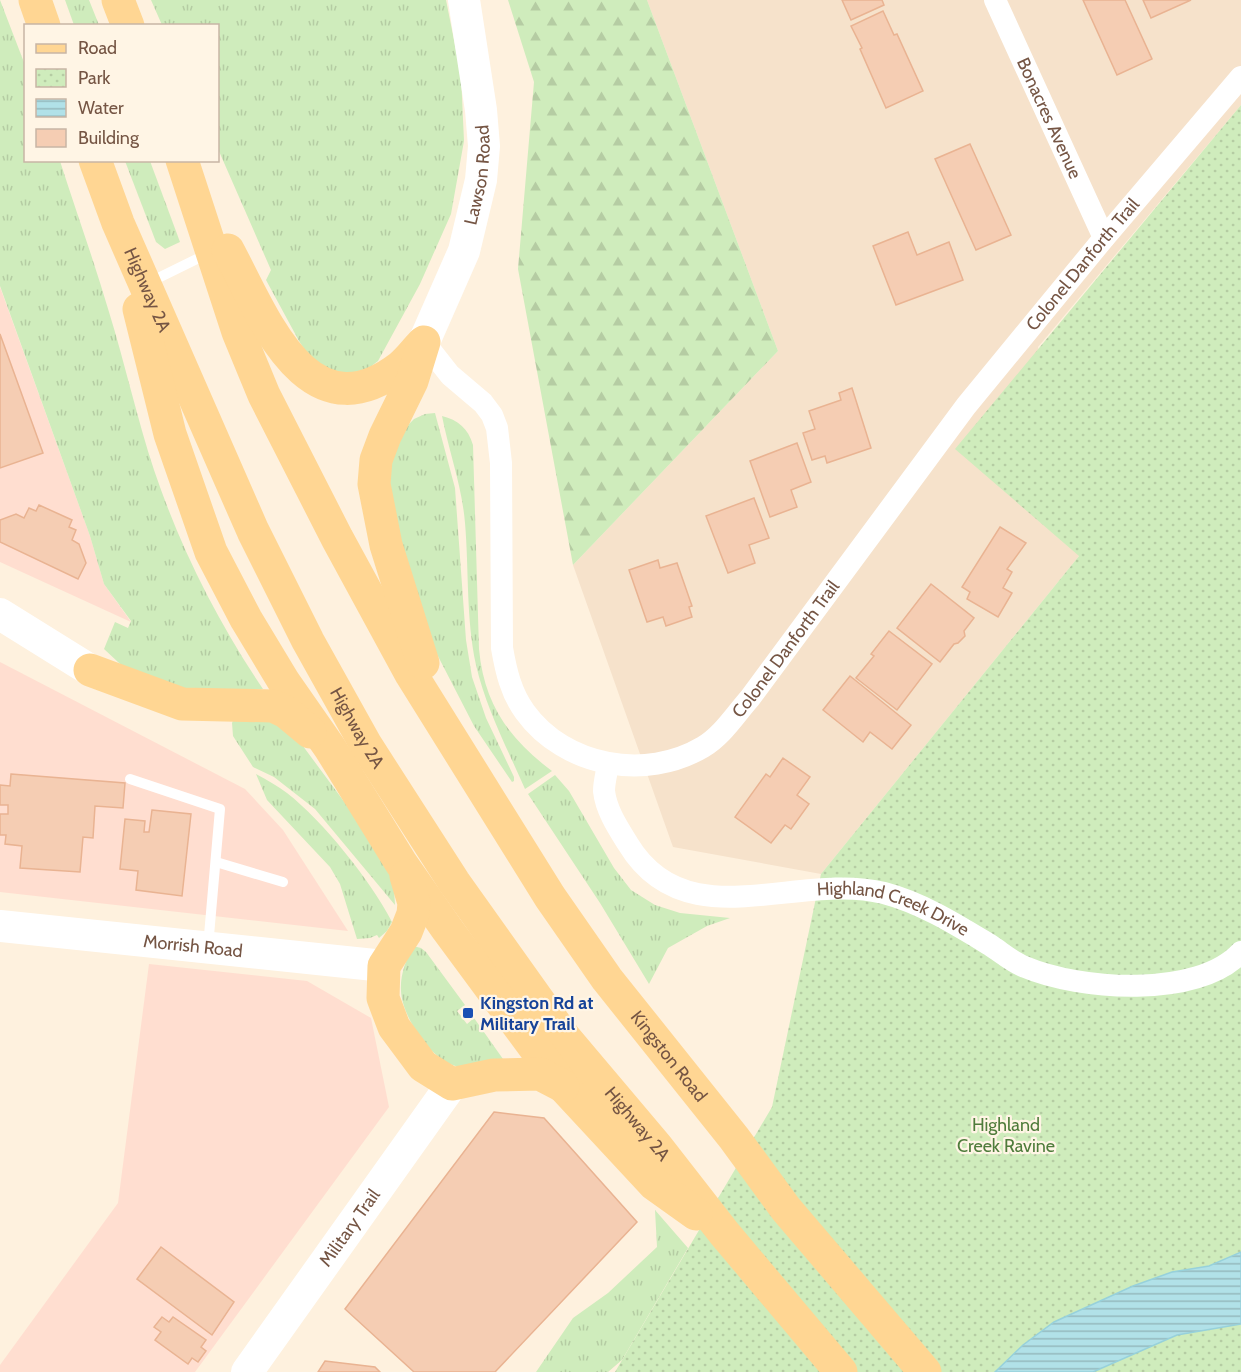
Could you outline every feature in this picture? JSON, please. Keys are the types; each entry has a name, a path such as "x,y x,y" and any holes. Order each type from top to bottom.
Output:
{"main road":[{"path":"35,0 43,24"},
{"path":"118,0 127,24"},
{"name":"Highway 2A","path":"95,162 118,223 253,531 308,641 366,746 454,882 565,1038 657,1147 724,1233"},
{"path":"185,169 273,334 298,368 315,381 331,387 355,388 381,379 401,366 424,342"},
{"path":"185,169 238,332 264,395 336,538 411,674 441,719"},
{"path":"118,223 170,434 212,552 246,619 284,682 330,748 401,863 563,1086 654,1184 724,1233 841,1372"},
{"path":"424,342 412,381 376,460 374,484 389,556 441,719"},
{"path":"90,670 182,704 273,706 286,712 330,748"},
{"name":"Kingston Road","path":"441,719 550,897 607,979 734,1138 786,1209 925,1372"},
{"path":"401,863 414,903 413,914 406,932 384,966 383,998 394,1027 423,1066 452,1083 494,1074 540,1074 563,1086"}],"street":[{"name":"Lawson Road","path":"424,342 464,251 481,180 484,146 481,110 464,0"},
{"name":"Bonacres Avenue","path":"995,0 1104,238"},
{"name":"Colonel Danforth Trail","path":"424,342 450,375 483,403 497,428 501,463 502,648 507,675 524,712 537,727 554,740 571,750 609,764 653,766 689,755 719,736 750,698 966,406 1104,238 1241,77"},
{"path":"0,614 90,670"},
{"name":"Highland Creek Drive","path":"609,764 604,790 608,808 618,828 636,857 648,871 667,885 688,892 733,898 813,888 875,891 895,896 951,921 1023,966 1054,977 1086,983 1151,986 1184,980 1219,969 1241,952"},
{"name":"Morrish Road","path":"0,926 384,966"},
{"name":"Military Trail","path":"247,1372 452,1083"}],"lane":[{"path":"145,285 213,251"},
{"path":"130,779 220,809 208,947"},
{"path":"216,862 284,882"}],"shaded area":[{"path":"647,0 1241,0 1241,105 1038,347 1079,556 821,874 673,847 573,565 778,351"},
{"path":"0,287 90,536 104,584 131,622 0,562"},
{"path":"0,662 245,789 283,830 348,931 0,892"},
{"path":"149,964 307,981 371,1018 389,1107 195,1372 0,1372 0,1365 118,1203"}],"green space":[{"path":"0,0 24,62 24,162 60,162 115,332 164,499 215,610 263,689 199,693 133,676 104,649 115,622 128,628 131,621 104,584 90,536 0,286"},
{"path":"65,0 89,0 99,24 74,24"},
{"path":"151,0 446,0 461,75 464,141 451,214 420,284 378,361 369,368 345,375 314,364 266,280 271,270 219,151 219,24 162,24"},
{"path":"508,0 647,0 778,351 573,565 518,269 534,82"},
{"name":"Highland Creek Ravine","path":"1241,105 1241,1372 615,1372 772,1107 821,874 1079,556 955,449"},
{"path":"125,162 150,162 180,242 165,249 156,242"},
{"path":"435,413 455,488 466,640 472,677 486,718 514,777 512,782 474,726 425,631 390,507 389,465 404,429 414,419"},
{"path":"442,416 462,426 473,445 479,649 486,687 501,719 511,733 552,771 525,789 491,712 476,665 469,612 463,509"},
{"path":"235,716 272,719 300,742 385,857 394,889 395,905 315,809 274,777 253,767 233,736 232,723"},
{"path":"256,774 287,793 316,819 372,888 392,922 379,938 377,935 357,939 340,884 330,867 267,800"},
{"path":"555,775 569,791 614,868 631,890 655,905 680,913 730,918 707,926 668,948 649,984 600,903 528,794"},
{"path":"413,946 426,952 465,1005 457,1011 467,1024 474,1018 503,1059 461,1067 440,1058 421,1038 407,1014 401,991 401,979"},
{"path":"655,1210 688,1248 622,1360 608,1372 536,1372 573,1318 608,1293 657,1247"}],"water":[{"path":"1241,1252 1241,1324 1177,1335 1093,1372 995,1372 1023,1345 1054,1322 1133,1286 1172,1272 1209,1266"}],"building":[{"path":"842,0 882,0 884,5 851,20"},
{"path":"1083,0 1125,0 1152,59 1117,75"},
{"path":"1143,0 1191,0 1151,18"},
{"path":"883,11 894,35 897,34 923,91 886,108 851,26"},
{"path":"970,144 1011,235 976,250 935,159"},
{"path":"908,232 917,255 949,242 963,280 896,305 873,246"},
{"path":"0,334 43,453 0,468"},
{"path":"852,388 871,448 827,463 825,456 812,460 803,433 815,429 809,411 841,400 839,393"},
{"path":"797,443 811,482 791,490 797,507 770,517 750,461"},
{"path":"754,498 769,538 749,545 755,563 728,573 706,516"},
{"path":"39,505 72,520 69,527 76,530 72,540 79,544 86,563 78,579 0,542 0,520 16,514 24,518 29,508 36,511"},
{"path":"1000,527 1026,543 1007,569 1012,572 1003,588 1012,593 998,617 967,599 970,592 962,587"},
{"path":"658,560 660,568 677,563 692,606 689,607 692,617 666,626 663,617 647,622 629,570"},
{"path":"931,584 974,618 964,631 965,636 954,644 940,662 897,628"},
{"path":"889,631 932,664 897,710 856,678 874,656 871,654"},
{"path":"850,676 911,725 892,749 870,732 863,742 823,710"},
{"path":"783,758 810,777 797,795 809,804 791,829 785,825 771,843 735,817 766,774 770,777"},
{"path":"11,774 125,783 123,808 95,806 93,838 83,837 80,872 20,868 22,846 5,844 6,835 0,835 0,814 8,814 8,805 0,805 0,785 10,786"},
{"path":"152,810 191,814 182,896 136,890 138,871 120,869 125,819 145,821 144,832 149,832"},
{"path":"494,1112 544,1118 637,1222 495,1372 414,1372 345,1309"},
{"path":"161,1247 234,1302 212,1335 137,1279"},
{"path":"162,1317 169,1322 173,1317 206,1340 201,1347 206,1351 198,1362 192,1358 188,1364 155,1340 161,1332 154,1327"},
{"path":"325,1361 375,1367 380,1372 318,1372"}],"place":[{"name":"Kingston Rd at Military Trail","path":"468,1013"}]}
